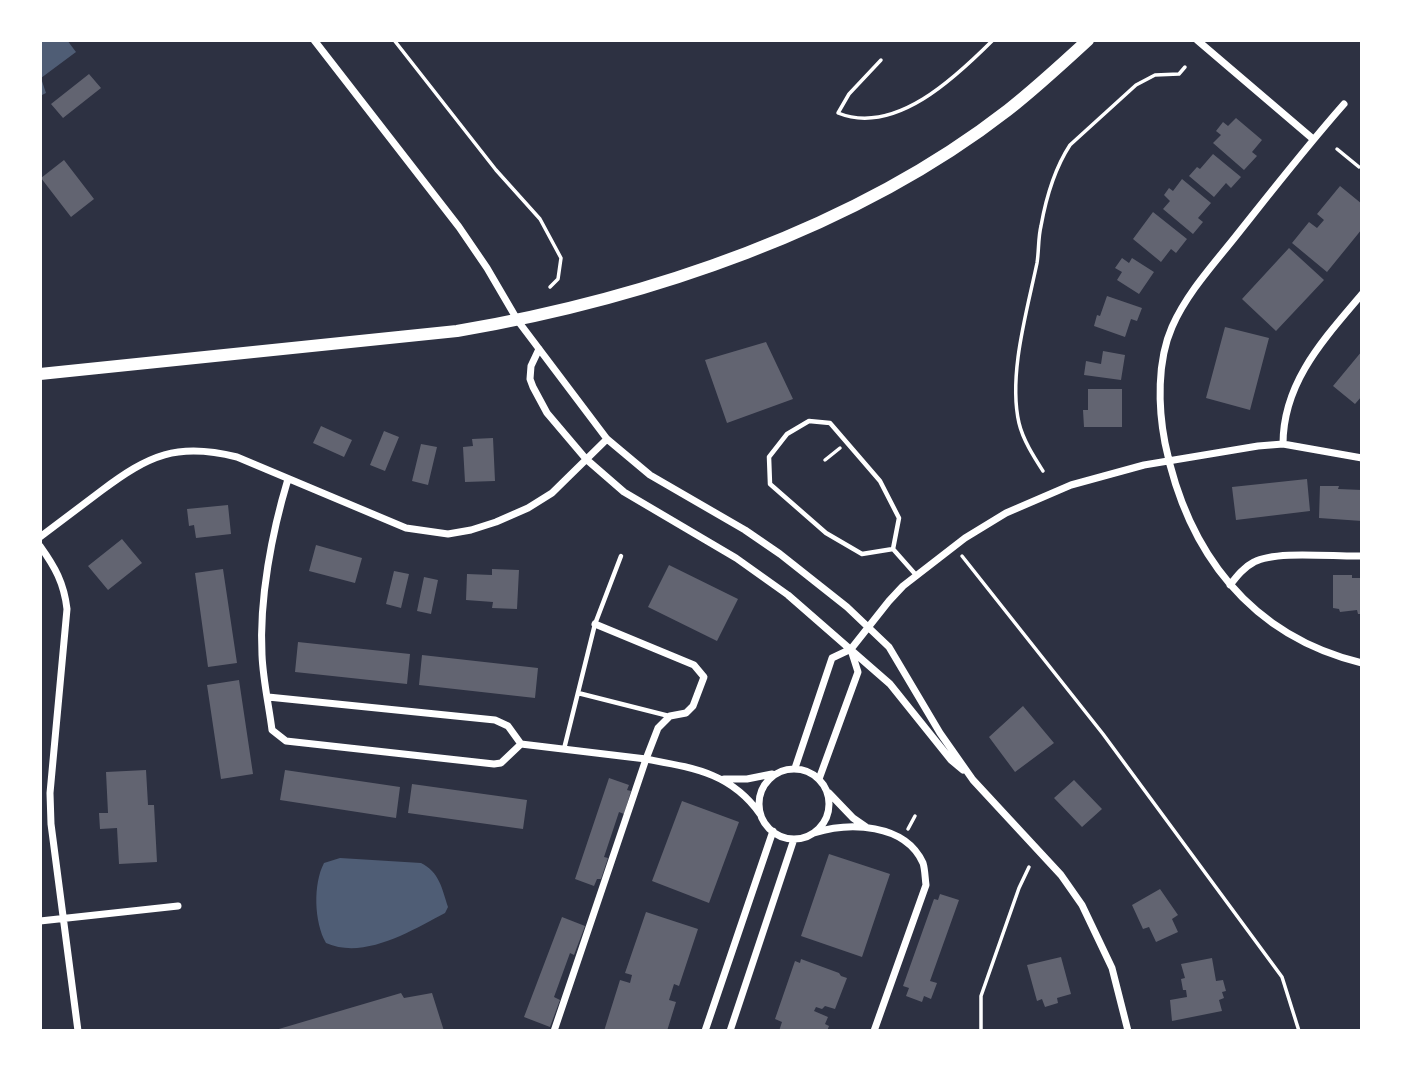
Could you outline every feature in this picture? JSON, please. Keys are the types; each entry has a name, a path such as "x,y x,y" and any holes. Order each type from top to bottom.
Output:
{"main road":[{"path":"40,374 457,331 518,321 613,297 727,260 831,216 907,176 978,131 1027,94 1088,40"}],"street":[{"path":"314,40 458,227 487,268 518,321 607,439 650,475 745,530 780,554 817,582 889,646 940,733 974,780"},
{"path":"1197,40 1313,139"},
{"path":"1344,104 1313,139 1190,295 1171,328 1163,359 1160,412 1169,461 1183,509 1200,543 1230,585 1280,629 1317,649 1362,663"},
{"path":"1283,444 1286,413 1298,378 1311,357 1362,293"},
{"path":"539,349 531,366 530,379 533,387 547,413 586,459 624,492 736,558 788,595 851,649 890,684 951,760 974,780 1061,875 1082,905 1112,968 1128,1031"},
{"path":"40,537 132,468 152,458 174,452 215,452 237,457 406,528 448,534 496,523 528,508 552,493 607,439"},
{"path":"795,768 832,658 851,649 888,601 916,575 996,519 1050,493 1119,471 1169,461 1283,444 1362,457"},
{"path":"288,479 278,512 267,579 262,645 272,730 278,737 295,743 494,764 501,763 521,744"},
{"path":"40,546 58,572 65,590 67,609 50,793 62,919 78,1031"},
{"path":"1230,585 1253,562 1273,556 1362,556"},
{"path":"554,1031 658,728 670,716 686,713 693,706 704,677 694,666 595,624"},
{"path":"819,779 858,672 851,649"},
{"path":"268,697 495,720 508,726 521,744 681,765 724,779 747,779 795,768 804,769 819,779 845,811 867,828"},
{"path":"761,814 759,795 764,785 778,772"},
{"path":"724,779 751,800 768,828 778,835 801,839 832,828 867,828 903,838 923,863 926,885 874,1031"},
{"path":"814,833 827,817 830,805 826,789"},
{"path":"705,1031 773,831"},
{"path":"730,1031 794,839"},
{"path":"40,921 178,906"}],"lane":[{"path":"809,421 830,423 880,481 899,519 893,550 862,554 826,533 770,484 769,457 787,434 809,421"},
{"path":"893,550 916,575"},
{"path":"564,749 595,624 621,556"},
{"path":"578,693 670,716"}],"path":[{"path":"394,40 496,170 540,219 561,258 558,279 550,287"},
{"path":"881,60 849,94 838,113 851,118 892,115 942,88 993,40"},
{"path":"1043,471 1019,425 1016,388 1046,201 1063,156 1070,145 1136,85 1155,75 1179,74 1185,67"},
{"path":"1337,149 1359,167"},
{"path":"825,460 847,443"},
{"path":"955,546 1104,734 1282,977 1299,1031"},
{"path":"981,1031 981,996 1029,867"}],"water":[{"path":"40,40 67,40 76,52 41,78 46,93 40,96"},
{"path":"340,858 421,863 436,876 448,907 445,913 417,928 371,946 341,947 326,943 317,914 318,881 324,863"}],"building":[{"path":"89,74 101,88 63,118 51,104"},
{"path":"1236,118 1262,140 1252,152 1257,156 1244,170 1213,143 1221,135 1216,131 1223,122 1228,126"},
{"path":"1213,154 1241,177 1231,188 1226,183 1214,197 1189,176 1197,167 1200,169"},
{"path":"64,160 94,199 71,217 41,178"},
{"path":"1182,179 1211,203 1198,218 1203,222 1193,234 1163,209 1170,201 1164,195 1169,188 1173,191"},
{"path":"1340,186 1362,204 1362,229 1327,272 1292,243 1309,222 1317,228 1324,220 1317,214"},
{"path":"1153,212 1187,239 1176,253 1171,249 1161,262 1133,239"},
{"path":"1289,248 1324,280 1276,331 1242,299"},
{"path":"1122,258 1129,263 1132,258 1154,272 1139,294 1117,280 1122,272 1115,268"},
{"path":"1107,296 1142,308 1137,321 1131,319 1125,337 1094,326"},
{"path":"1225,327 1269,338 1250,410 1206,398"},
{"path":"766,342 793,399 727,423 705,360"},
{"path":"1103,351 1125,355 1121,380 1084,375 1086,361 1101,364"},
{"path":"1362,351 1362,396 1355,404 1333,386"},
{"path":"1088,389 1122,389 1122,427 1084,427 1083,410 1088,410"},
{"path":"321,426 352,440 344,457 313,443"},
{"path":"384,431 399,437 385,471 370,465"},
{"path":"493,438 495,481 465,482 463,447 473,446 472,439"},
{"path":"421,444 437,447 428,485 412,481"},
{"path":"1307,479 1310,511 1236,520 1232,487"},
{"path":"1320,486 1362,490 1362,521 1319,518"},
{"path":"228,505 231,534 196,538 194,525 189,526 187,509"},
{"path":"122,539 142,563 108,590 88,566"},
{"path":"316,545 362,558 355,583 309,571"},
{"path":"669,565 738,599 717,641 648,607"},
{"path":"223,569 237,663 208,667 195,573"},
{"path":"492,569 519,570 517,609 492,608 493,602 466,600 467,574 492,575"},
{"path":"394,571 409,574 401,608 386,604"},
{"path":"1333,575 1362,578 1362,614 1358,614 1357,610 1340,612 1339,609 1333,608"},
{"path":"424,577 438,580 431,614 417,611"},
{"path":"298,642 410,654 407,684 295,672"},
{"path":"422,655 538,668 535,698 419,685"},
{"path":"239,680 253,774 221,779 207,685"},
{"path":"1023,706 1054,743 1015,772 989,737"},
{"path":"146,770 148,805 154,805 157,862 119,864 117,828 100,829 99,813 108,813 106,772"},
{"path":"285,770 400,787 396,818 280,800"},
{"path":"609,778 629,785 627,790 631,791 624,814 619,812 604,857 608,858 601,879 597,879 594,886 575,879"},
{"path":"1074,780 1102,809 1082,827 1054,798"},
{"path":"412,784 527,800 523,829 408,813"},
{"path":"682,801 739,822 709,903 652,881"},
{"path":"829,854 890,874 862,957 801,936"},
{"path":"1160,889 1178,915 1172,919 1178,932 1156,942 1149,927 1143,929 1132,905"},
{"path":"940,894 959,900 930,981 937,983 931,999 924,996 922,1002 906,996 909,988 903,986 934,899 938,900"},
{"path":"646,912 698,929 679,986 674,984 669,1000 676,1002 667,1031 604,1031 620,980 630,983 632,975 625,973"},
{"path":"562,917 585,926 574,955 570,953 554,997 560,1000 550,1027 524,1017"},
{"path":"1061,957 1071,994 1057,998 1058,1003 1045,1007 1042,999 1037,1001 1027,965"},
{"path":"1212,958 1216,981 1223,980 1226,991 1222,992 1224,998 1219,1000 1222,1011 1172,1021 1170,1000 1187,997 1181,979 1185,978 1181,964"},
{"path":"801,959 847,978 835,1009 825,1006 822,1009 816,1007 814,1011 828,1017 825,1024 829,1026 827,1031 779,1031 782,1022 775,1019 795,961 800,963"},
{"path":"401,993 404,998 432,993 444,1031 272,1031"}]}
